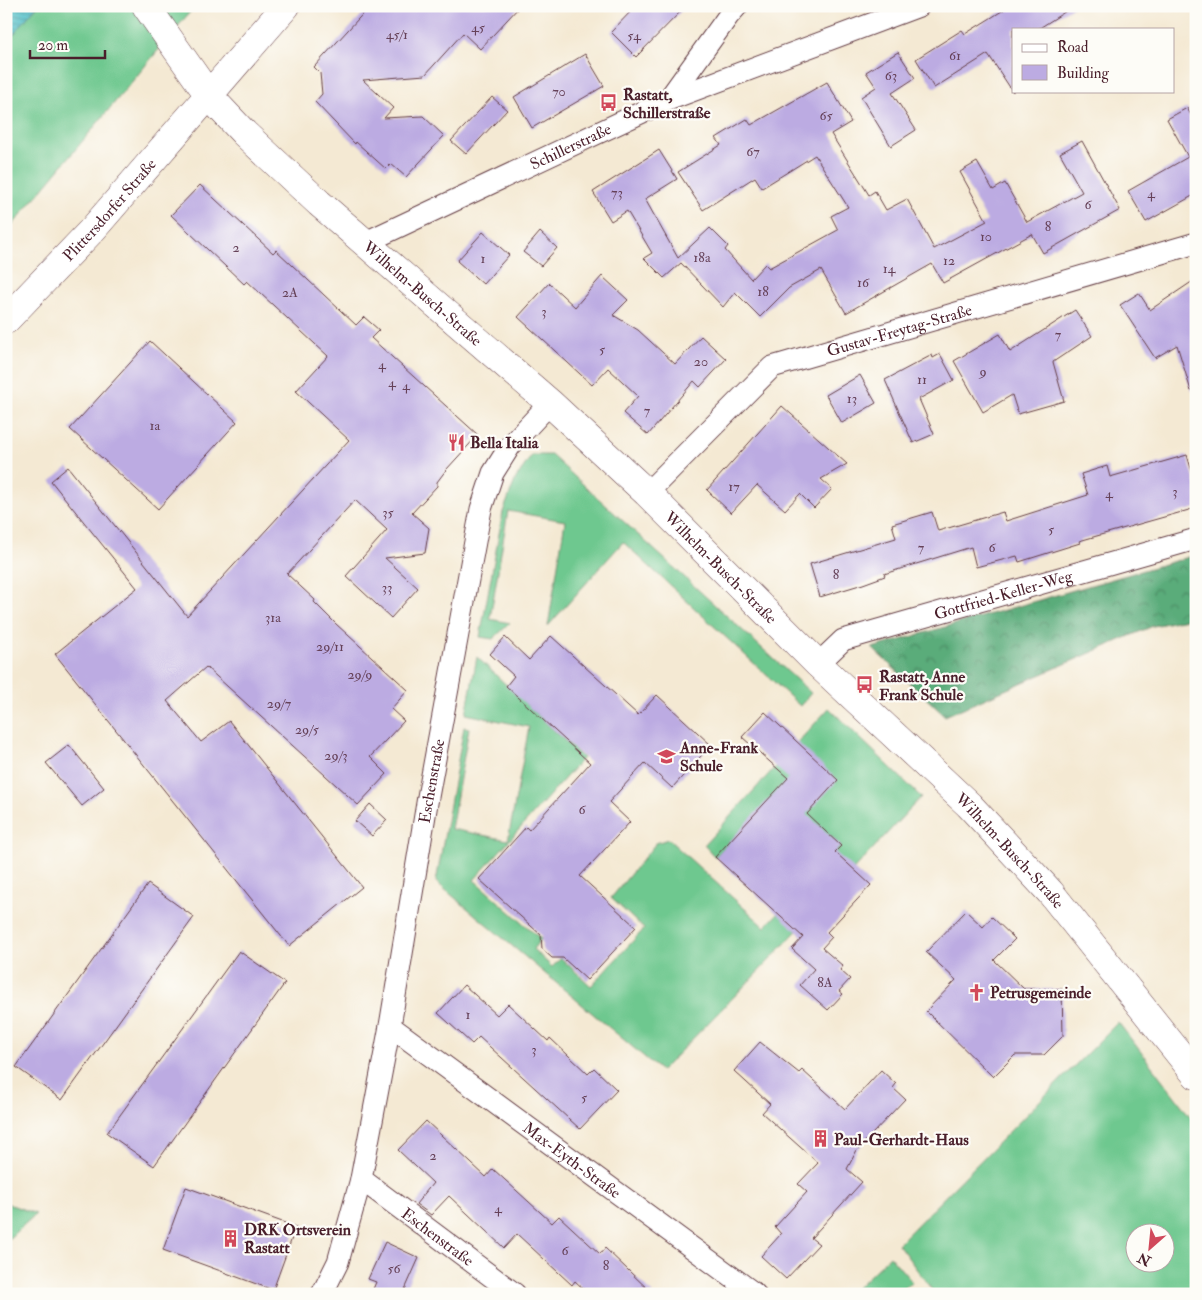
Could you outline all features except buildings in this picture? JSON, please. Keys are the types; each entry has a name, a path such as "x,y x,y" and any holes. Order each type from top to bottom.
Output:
{"main road":[{"name":"Wilhelm-Busch-Straße","path":"146,6 210,97 244,133 364,243 550,403 647,493 818,664 969,805 1050,892 1196,1075"},
{"name":"Plittersdorfer Straße","path":"6,320 93,229 210,97 286,6"}],"street":[{"path":"668,100 737,6"},
{"name":"Schillerstraße","path":"364,243 668,100 919,6"},
{"name":"Gustav-Freytag-Straße","path":"647,493 772,367 1196,243"},
{"name":"Eschenstraße","path":"322,1294 338,1262 361,1179 390,1026 428,797 481,509 492,473 510,446 550,403"},
{"name":"Gottfried-Keller-Weg","path":"818,664 843,640 1196,539"},
{"name":"Max-Eyth-Straße","path":"390,1026 755,1294"},
{"name":"Eschenstraße","path":"361,1179 515,1294"}],"green space":[{"path":"37,6 195,6 6,233 6,43"},
{"path":"532,455 551,455 811,693 800,706 623,542 548,626 565,521 508,511 490,619 510,623 493,639 480,637 503,512 516,478"},
{"path":"1196,555 1196,617 1153,626 945,716 872,648"},
{"path":"477,657 583,758 474,880 541,939 533,949 552,967 561,958 591,986 644,929 611,898 656,843 668,839 765,927 841,846 779,789 715,857 704,845 829,708 921,797 766,964 661,1071 436,882 464,727 469,728 451,829 508,840 529,727 466,714"},
{"path":"1118,1022 1196,1124 1196,1294 935,1294 898,1244"},
{"path":"6,1203 36,1214 6,1241"},
{"path":"890,1256 912,1282 897,1294 850,1294"}],"water":[{"path":"6,6 37,6 6,43"}],"place":[{"name":"Rastatt, Schillerstraße","path":"609,103"},
{"name":"Bella Italia","path":"456,442"},
{"name":"Rastatt, Anne Frank Schule","path":"865,685"},
{"name":"Anne-Frank Schule","path":"666,756"},
{"name":"Petrusgemeinde","path":"976,992"},
{"name":"Paul-Gerhardt-Haus","path":"820,1139"},
{"name":"DRK Ortsverein Rastatt","path":"230,1238"}]}
